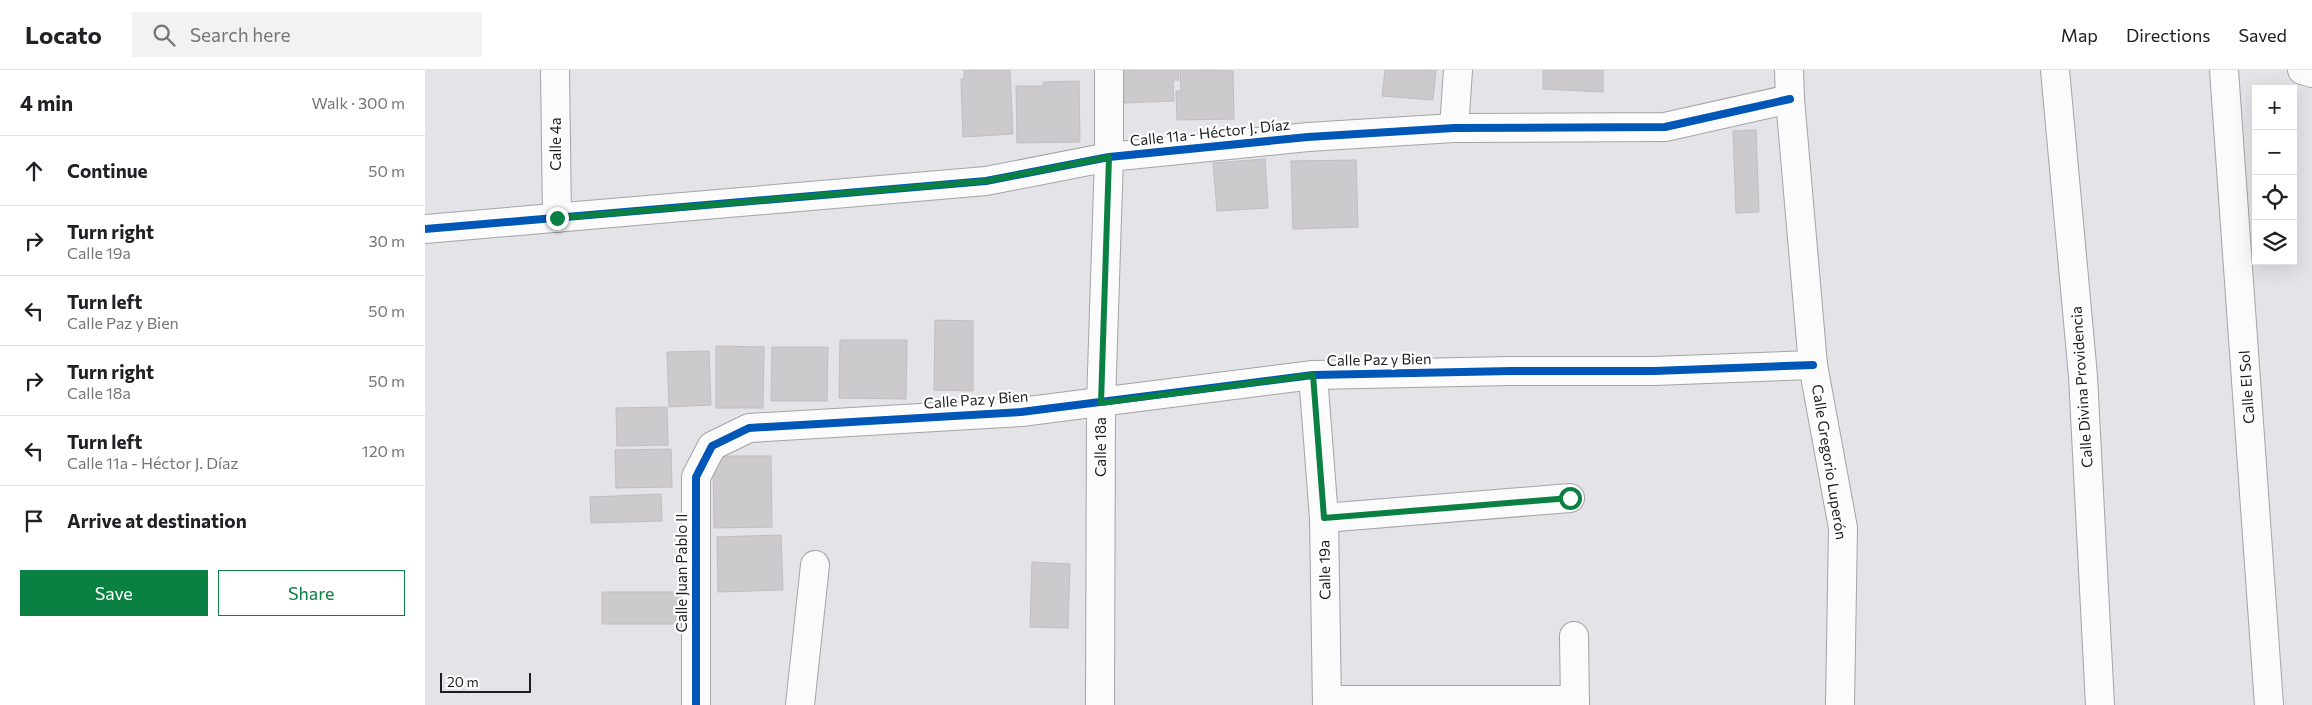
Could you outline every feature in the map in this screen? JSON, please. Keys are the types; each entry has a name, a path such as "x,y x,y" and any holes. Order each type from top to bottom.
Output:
{"street":[{"name":"Calle 4a","path":"555,70 557,218"},
{"name":"Calle 18a","path":"1100,705 1101,403 1109,157 1109,70"},
{"path":"1454,128 1458,70"},
{"name":"Calle Gregorio Luperón","path":"1789,70 1813,365 1843,528 1840,705"},
{"name":"Calle Divina Providencia","path":"2055,70 2083,376 2099,705"},
{"name":"Calle El Sol","path":"2224,70 2269,705"},
{"path":"2302,70 2312,72"},
{"name":"Calle 11a - Héctor J. Díaz","path":"425,229 986,181 1109,157 1308,137 1454,128 1665,127 1790,99"},
{"name":"Calle Paz y Bien","path":"712,446 749,428 1021,412 1313,375 1511,371 1654,371 1813,365"},
{"name":"Calle 19a","path":"1313,375 1324,518 1327,703"},
{"name":"Calle Juan Pablo II","path":"696,705 696,477 712,446"},
{"path":"1324,518 1570,498"},
{"path":"800,705 815,565"},
{"path":"1327,703 1575,702 1574,636"}],"building":[{"path":"964,70 1010,70 1013,134 963,137 961,79 964,79"},
{"path":"1121,70 1178,70 1179,80 1173,80 1174,101 1122,103"},
{"path":"1180,70 1233,71 1234,119 1177,120 1176,91 1181,91"},
{"path":"1385,70 1436,70 1433,100 1382,96"},
{"path":"1543,70 1603,70 1603,92 1543,89"},
{"path":"1079,81 1080,142 1017,143 1016,86 1043,86 1043,82"},
{"path":"1756,130 1759,212 1736,213 1733,131"},
{"path":"1265,159 1268,208 1217,211 1213,163"},
{"path":"1356,160 1358,227 1293,229 1291,161"},
{"path":"935,320 973,321 973,391 934,390"},
{"path":"840,340 907,340 906,399 839,398"},
{"path":"716,346 764,347 763,408 716,408"},
{"path":"772,347 828,347 827,401 771,401"},
{"path":"709,351 711,405 669,407 667,352"},
{"path":"667,407 668,445 617,446 616,408"},
{"path":"671,449 672,487 616,488 615,450"},
{"path":"713,456 771,456 772,527 714,528"},
{"path":"661,494 662,521 591,523 590,497"},
{"path":"781,535 783,590 718,592 717,537"},
{"path":"1032,562 1070,564 1068,628 1030,627"},
{"path":"602,592 681,592 681,624 602,624"}],"cycle path":[{"path":"425,229 986,181 1109,157 1308,137 1454,128 1665,127 1790,99"},
{"path":"696,705 696,477 712,446 749,428 1021,412 1313,375 1511,371 1654,371 1813,365"}],"route":[{"path":"557,218 986,181 1109,157 1101,403 1313,375 1324,518 1570,498"}]}
